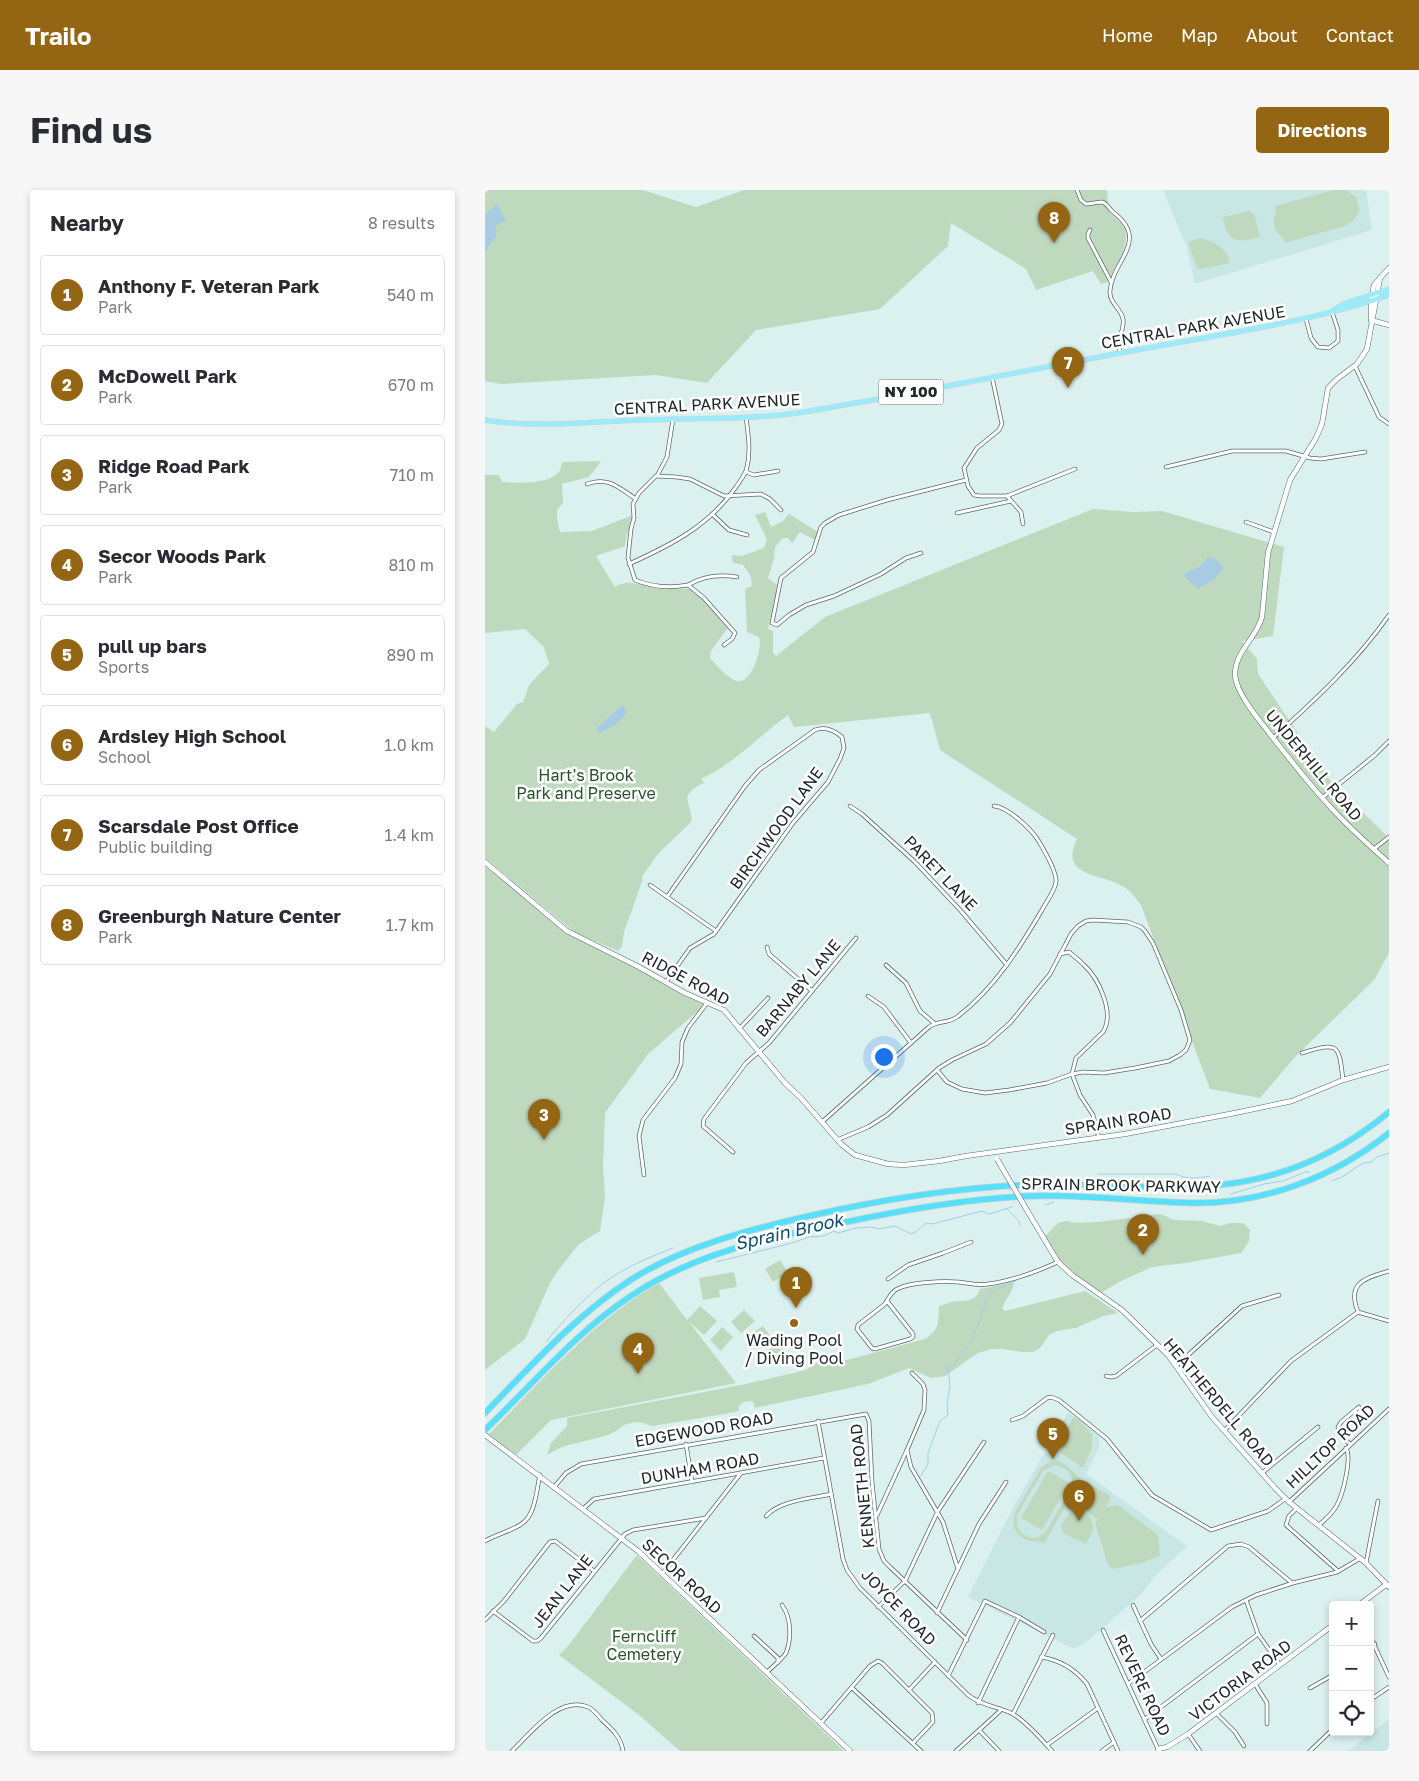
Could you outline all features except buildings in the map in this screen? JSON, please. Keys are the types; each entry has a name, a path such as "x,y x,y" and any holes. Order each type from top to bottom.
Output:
{"highway":[{"name":"SPRAIN BROOK PARKWAY","path":"485,1413 566,1332 611,1294 657,1265 713,1242 776,1224 841,1209 959,1190 1055,1184 1193,1186 1229,1184 1253,1180 1321,1157 1362,1133 1389,1112"},
{"name":"SPRAIN BROOK PARKWAY","path":"485,1434 574,1343 619,1304 659,1278 715,1255 773,1238 855,1220 926,1207 998,1198 1070,1196 1190,1203 1250,1198 1285,1189 1324,1174 1361,1154 1389,1133"}],"main road":[{"name":"CENTRAL PARK AVENUE","path":"1332,311 1346,303 1389,289"},
{"name":"CENTRAL PARK AVENUE","path":"485,420 513,423 553,423 746,417 798,413 1279,325 1332,311 1348,309 1389,296"}],"street":[{"path":"1077,190 1081,200 1086,204 1102,202 1106,204 1112,212 1124,220 1128,230 1128,249 1112,282 1110,293 1112,302 1123,316 1119,345 1120,353"},
{"path":"1090,230 1088,238 1112,282"},
{"path":"1373,301 1374,285 1389,268"},
{"name":"UNDERHILL ROAD","path":"1380,278 1373,301 1367,349 1362,358 1328,388 1322,424 1316,438 1290,480 1268,554 1262,618 1260,625 1238,658 1235,677 1243,696 1273,738 1322,798 1389,863"},
{"path":"1306,319 1311,338 1318,347 1329,348 1338,341 1338,330 1332,311"},
{"path":"1371,320 1389,325"},
{"path":"1354,366 1379,417 1389,424"},
{"path":"992,377 1002,424 999,430 975,450 964,468 971,492 976,496 1007,496 1075,470"},
{"path":"629,564 683,537 730,497 746,472 749,449 746,417"},
{"path":"673,419 667,458 633,504 634,518 630,535 629,564 635,580 676,587 688,585 707,577 726,575 737,577"},
{"path":"1166,467 1232,452 1286,451 1305,457 1321,459 1365,452"},
{"path":"746,472 754,475 778,471"},
{"path":"655,476 690,479 721,496 761,494 770,499 781,510"},
{"path":"587,484 596,480 607,481 636,498"},
{"path":"921,553 906,558 881,574 833,596 806,605 777,625 773,625 772,620 780,580 813,552 821,527 825,523 842,514 887,500 966,480"},
{"path":"1007,496 1021,512 1023,524"},
{"path":"957,513 1011,501"},
{"path":"712,514 729,530 747,535"},
{"path":"1245,522 1274,532"},
{"path":"688,585 704,598 735,633 732,639 723,645"},
{"path":"1273,738 1307,708 1339,675 1373,638 1389,615"},
{"name":"BIRCHWOOD LANE","path":"666,982 690,948 716,931 793,823 832,775 844,748 842,737 835,732 819,728 759,770 745,786 667,897"},
{"path":"1322,798 1375,755 1389,741"},
{"name":"PARET LANE","path":"849,806 862,814 915,862 961,911 1007,965"},
{"path":"822,1122 934,1023 946,1022 959,1016 984,992 1007,965 1049,897 1056,884 1044,850 1031,830 1006,810 994,806"},
{"path":"1374,850 1389,837"},
{"name":"RIDGE ROAD","path":"485,862 563,928 724,1010 758,1052 848,1150"},
{"path":"650,885 716,931"},
{"path":"837,1140 868,1127 887,1115 937,1070 952,1060 986,1044 1010,1023 1050,974 1074,930 1082,924 1093,920 1116,923 1128,922 1141,927 1147,934 1156,950 1186,1023 1190,1040 1186,1050 1176,1059 1161,1063 1105,1073 1083,1072 1033,1086 985,1092 962,1090 955,1087 947,1082 937,1070"},
{"name":"BARNABY LANE","path":"733,1152 703,1126 703,1122 746,1063 769,1043 856,938"},
{"path":"1065,944 1069,952 1092,974 1099,986 1108,1011 1109,1019 1103,1032 1076,1058 1072,1074 1079,1096 1093,1115 1099,1138"},
{"path":"767,947 769,954 812,991"},
{"path":"1060,954 1069,952"},
{"path":"886,965 906,983 920,1011 934,1023"},
{"path":"869,996 884,1007 911,1043"},
{"path":"740,1028 768,998"},
{"path":"644,1175 639,1145 641,1126 649,1112 675,1078 681,1064 683,1042 688,1028 707,1003"},
{"path":"1302,1053 1328,1046 1337,1050 1340,1055 1343,1080"},
{"name":"SPRAIN ROAD","path":"848,1150 870,1160 904,1165 1099,1138 1292,1101 1343,1080 1389,1067"},
{"name":"HEATHERDELL ROAD","path":"994,1152 1058,1262 1072,1276 1122,1310 1168,1355 1223,1431 1287,1500 1366,1564 1388,1586"},
{"path":"888,1280 908,1264 971,1242"},
{"path":"888,1300 913,1334 913,1337 911,1340 875,1349 872,1348 857,1329 858,1325 898,1289 928,1283 991,1284 1034,1272 1058,1262"},
{"path":"1358,1312 1355,1295 1361,1281 1389,1271"},
{"path":"1176,1366 1242,1306 1279,1295"},
{"path":"1358,1312 1389,1321"},
{"path":"1223,1431 1291,1361 1358,1312"},
{"path":"1106,1376 1116,1376 1157,1345"},
{"path":"876,1517 924,1410 923,1384 912,1373"},
{"name":"HILLTOP ROAD","path":"1012,1420 1023,1416 1047,1398 1051,1397 1059,1400 1107,1439 1152,1495 1211,1530 1269,1511 1287,1500 1389,1409"},
{"path":"1350,1444 1339,1434 1338,1427 1341,1422 1359,1407"},
{"name":"EDGEWOOD ROAD","path":"555,1486 566,1473 581,1464 817,1421 866,1414"},
{"name":"KENNETH ROAD","path":"866,1414 869,1421 872,1482 881,1555 890,1568 967,1640"},
{"name":"JOYCE ROAD","path":"817,1421 841,1551 847,1570 856,1584 968,1695 978,1703 1013,1714 1052,1751"},
{"path":"1262,1473 1318,1427"},
{"name":"SECOR ROAD","path":"485,1434 622,1537 849,1751"},
{"path":"878,1607 905,1580 938,1511 984,1442"},
{"path":"686,1444 692,1482"},
{"path":"1319,1525 1333,1511 1341,1497 1349,1455 1346,1448"},
{"path":"907,1450 911,1467 943,1522 958,1569"},
{"name":"DUNHAM ROAD","path":"584,1508 594,1499 824,1458"},
{"path":"662,1574 742,1473"},
{"path":"486,1540 521,1525 527,1519 534,1502 540,1475"},
{"path":"937,1613 979,1524 1006,1482"},
{"path":"766,1516 772,1510 782,1506 831,1494"},
{"path":"1366,1564 1378,1501"},
{"path":"1297,1508 1289,1516 1287,1525 1339,1571"},
{"path":"622,1537 633,1530 706,1518"},
{"name":"JEAN LANE","path":"493,1611 537,1641 622,1537"},
{"path":"485,1620 504,1601 548,1544 555,1542 594,1571"},
{"path":"1140,1620 1219,1552 1235,1544 1249,1547 1293,1583"},
{"path":"1128,1684 1232,1607 1293,1583 1339,1571 1359,1559"},
{"path":"1365,1601 1388,1586"},
{"path":"1246,1600 1258,1634 1280,1665"},
{"path":"948,1676 985,1601 1037,1626 1044,1632"},
{"path":"767,1672 786,1654 790,1630 782,1605"},
{"path":"1133,1605 1161,1659"},
{"path":"978,1703 1019,1617"},
{"name":"VICTORIA ROAD","path":"1159,1750 1188,1734 1329,1628"},
{"name":"REVERE ROAD","path":"1103,1630 1159,1750"},
{"path":"1145,1719 1258,1634"},
{"path":"1013,1714 1053,1635"},
{"path":"754,1636 778,1658 778,1662"},
{"path":"1372,1646 1375,1644 1389,1677"},
{"path":"1041,1657 1061,1663 1080,1676 1087,1684 1118,1751"},
{"path":"821,1724 870,1666 876,1662 882,1663 929,1708 933,1715 933,1722 913,1743"},
{"path":"909,1690 935,1662"},
{"path":"1311,1688 1329,1677"},
{"path":"1255,1684 1267,1703 1267,1724"},
{"path":"852,1688 921,1751"},
{"path":"1374,1697 1389,1688"},
{"path":"512,1751 555,1710 576,1704 589,1707 597,1714 616,1734 622,1743 623,1751"},
{"path":"1047,1746 1098,1708"},
{"path":"956,1751 1001,1710"},
{"path":"1217,1713 1238,1736 1244,1746"},
{"path":"979,1731 999,1751"},
{"path":"1310,1751 1329,1733"},
{"path":"1188,1734 1200,1751"},
{"path":"1102,1751 1114,1742"}],"shaded area":[{"path":"1163,190 1366,190 1372,230 1195,284 1187,248"},
{"path":"497,204 506,220 496,226 496,237 485,253 485,215"},
{"path":"1208,557 1216,559 1224,568 1214,579 1198,589 1186,578 1185,573 1201,566"},
{"path":"622,705 627,710 622,718 616,724 599,733 596,729"},
{"path":"1068,1412 1088,1426 1100,1439 1098,1450 1086,1474 1187,1546 1155,1576 1141,1594 1104,1627 1086,1642 1072,1648 968,1597 1015,1504"},
{"path":"1389,1719 1389,1751 1348,1751 1367,1736 1374,1736 1374,1731"}],"green space":[{"path":"485,190 643,190 696,207 744,190 1107,190 1109,212 1123,226 1126,240 1122,255 1108,282 1101,284 1093,271 1036,290 1026,269 951,223 948,246 880,309 756,330 707,383 656,375 501,384 485,381"},
{"path":"1334,190 1346,190 1356,197 1359,210 1355,219 1345,226 1285,243 1274,226 1275,206"},
{"path":"1249,211 1254,214 1260,237 1245,240 1234,239 1227,232 1223,217"},
{"path":"1200,238 1219,246 1226,252 1230,263 1201,269 1197,268 1188,242"},
{"name":"Hart's Brook Park and Preserve","path":"601,461 589,477 562,484 563,503 557,510 560,532 592,531 633,515 625,546 596,556 615,587 625,583 636,583 658,588 690,589 696,592 711,606 728,628 711,651 710,658 727,675 737,681 747,677 752,671 758,656 760,642 759,637 747,632 745,589 752,586 751,577 743,565 733,563 732,555 742,556 764,548 767,539 755,515 765,512 771,527 783,521 789,514 818,532 815,540 800,532 792,543 788,538 783,538 775,547 774,559 768,578 777,585 768,629 773,631 773,653 776,656 825,617 1093,509 1133,512 1162,511 1284,547 1273,636 1242,641 1257,659 1258,674 1328,778 1389,838 1389,953 1374,980 1296,1056 1260,1098 1210,1089 1141,905 1124,887 1078,868 1073,861 1073,852 1077,839 940,750 930,713 794,727 788,715 735,758 701,779 704,783 694,788 689,794 687,797 691,822 658,854 641,878 643,879 624,932 622,946 618,951 574,932 485,858 485,726 494,732 517,704 523,702 529,685 549,664 544,647 525,629 485,633 485,475 499,475 502,482 542,481 556,475 560,470 562,462"},
{"path":"485,865 557,926 681,994 705,1005 648,1054 605,1113 603,1167 605,1197 600,1231 579,1244 559,1269 550,1283 525,1339 485,1370"},
{"path":"1160,1214 1175,1220 1202,1221 1220,1226 1230,1223 1243,1223 1250,1230 1249,1241 1241,1253 1152,1267 1119,1282 1101,1293 1069,1271 1060,1261 1045,1236 1058,1223 1067,1221 1076,1223 1098,1222"},
{"path":"780,1260 788,1273 773,1282 765,1269"},
{"path":"734,1272 737,1287 719,1290 720,1297 703,1300 699,1278"},
{"path":"1014,1282 1002,1309 1005,1311 1085,1291 1118,1313 1103,1316 1076,1328 1057,1331 1049,1335 1040,1348 1033,1352 992,1349 978,1353 945,1376 931,1378 909,1368 868,1384 755,1408 751,1401 743,1402 739,1406 739,1411 730,1413 653,1426 631,1423 610,1434 562,1447 547,1455 551,1443 567,1426 567,1418 741,1385 806,1370 831,1354 836,1353 844,1360 847,1360 925,1339 936,1329 939,1306 972,1299 978,1294 980,1289"},
{"path":"659,1283 687,1320 700,1306 717,1321 704,1335 689,1322 736,1383 551,1420 516,1455 489,1434 590,1333 635,1298"},
{"path":"744,1310 755,1321 741,1333 731,1322"},
{"path":"763,1326 772,1338 758,1349 748,1336"},
{"path":"722,1327 733,1337 721,1351 710,1340"},
{"path":"777,1342 787,1353 774,1366 763,1355"},
{"path":"1073,1417 1080,1421 1092,1435 1092,1448 1083,1468 1058,1450"},
{"path":"1062,1462 1081,1478 1044,1544 1019,1536 1013,1521 1015,1512 1041,1468 1048,1463","holes":["1054,1465 1062,1467 1068,1472 1072,1478 1072,1487 1044,1533 1039,1537 1027,1537 1018,1528 1018,1513 1043,1471"]},
{"path":"1048,1471 1069,1483 1042,1530 1021,1518"},
{"path":"1087,1482 1110,1496 1110,1500 1097,1519 1079,1506 1079,1491"},
{"path":"1075,1505 1090,1516 1094,1528 1086,1544 1063,1533 1061,1526"},
{"path":"1118,1505 1158,1535 1160,1556 1141,1563 1113,1569 1108,1565 1095,1523 1106,1507"},
{"name":"Ferncliff Cemetery","path":"637,1555 844,1751 680,1751 639,1715 559,1655 568,1646"}],"waterway":[{"name":"Sprain Brook","path":"1332,1181 1342,1177 1363,1163 1371,1162 1377,1157 1389,1153"},
{"name":"Sprain Brook","path":"1231,1194 1310,1172"},
{"name":"Sprain Brook","path":"1098,1174 1176,1174 1193,1178 1210,1176"},
{"name":"Sprain Brook","path":"1045,1205 1054,1202"},
{"name":"Sprain Brook","path":"716,1262 809,1237 824,1236 834,1231 838,1233 856,1228 871,1227 878,1229 895,1226 911,1234 926,1223 932,1224 982,1211 989,1214 1012,1207"},
{"path":"1007,1209 1019,1221 1020,1226"},
{"name":"Sprain Brook","path":"546,1342 574,1310 606,1281 630,1267 673,1248"},
{"path":"921,1476 928,1464 928,1453 940,1421 948,1415 947,1402 950,1387 948,1367 955,1364 960,1354 973,1339 982,1317 981,1311 987,1297 999,1287 1005,1287 1006,1284 1016,1281"}],"place":[{"name":"Greenburgh Nature Center","path":"1054,243"},
{"name":"Scarsdale Post Office","path":"1068,388"},
{"name":"Ridge Road Park","path":"544,1140"},
{"name":"McDowell Park","path":"1143,1255"},
{"name":"Anthony F. Veteran Park","path":"796,1308"},
{"name":"Wading Pool / Diving Pool","path":"794,1323"},
{"name":"Secor Woods Park","path":"638,1374"},
{"name":"pull up bars","path":"1053,1459"},
{"name":"Ardsley High School","path":"1079,1521"}]}
